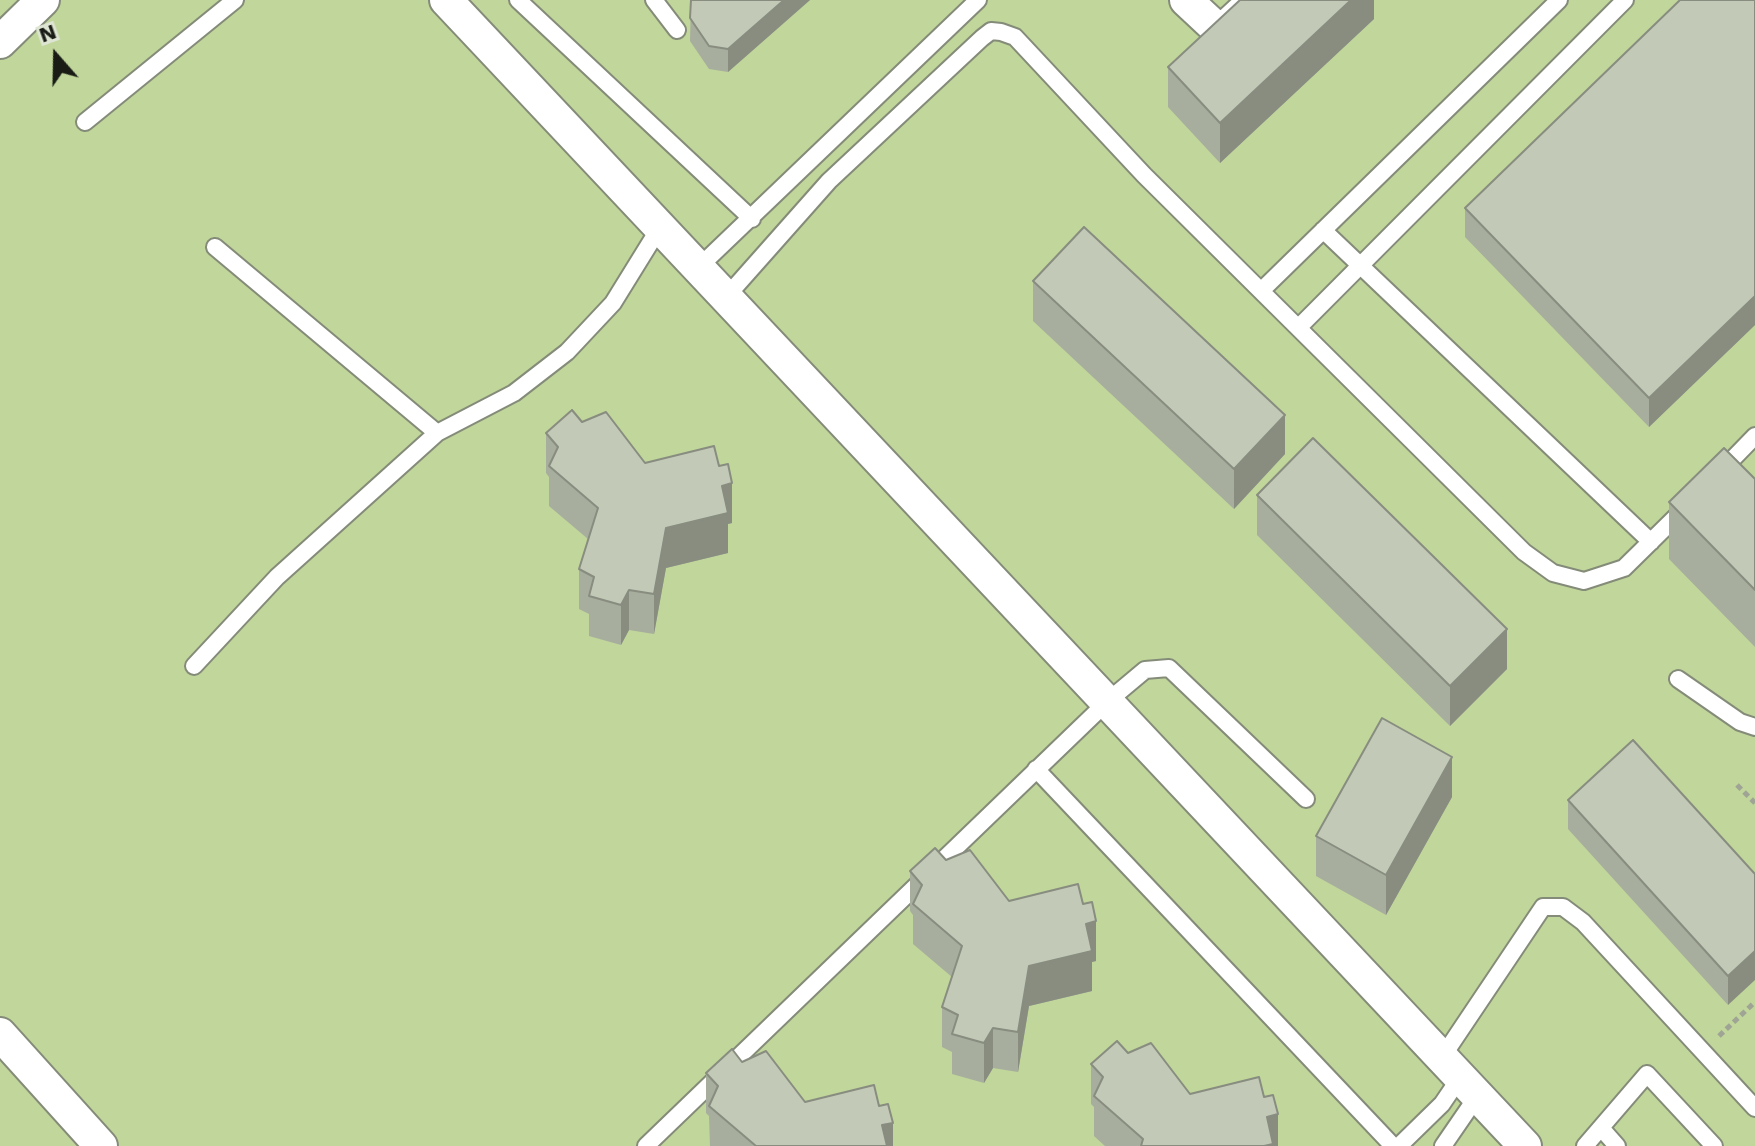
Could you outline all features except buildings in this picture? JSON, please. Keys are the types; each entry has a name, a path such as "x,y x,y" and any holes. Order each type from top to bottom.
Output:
{"street":[{"path":"0,42 43,0"},
{"path":"446,0 1525,1146"},
{"path":"1186,0 1216,28 1226,27 1255,0"},
{"path":"0,1034 101,1146"}],"lane":[{"path":"85,122 235,0"},
{"path":"518,0 752,219"},
{"path":"654,0 677,30"},
{"path":"699,267 978,0"},
{"path":"1263,289 1559,0"},
{"path":"1300,326 1625,0"},
{"path":"727,296 829,181 991,31 1015,37 1144,175 1263,289 1524,552 1553,573 1584,581 1624,568 1755,436"},
{"path":"194,666 277,577 437,433 514,393 567,352 613,303 660,227"},
{"path":"1323,230 1651,542"},
{"path":"215,247 437,433"},
{"path":"646,1146 1036,769 1145,670 1169,668 1306,799"},
{"path":"1678,679 1740,722 1755,727"},
{"path":"1036,769 1393,1146"},
{"path":"1399,1146 1442,1104 1461,1076 1543,907 1563,907 1583,922 1755,1108"},
{"path":"1585,1146 1647,1074 1714,1146"},
{"path":"1443,1146 1461,1076"},
{"path":"1602,1129 1617,1146"}],"path":[{"path":"1737,785 1755,803"},
{"path":"1703,1050 1755,1002"}],"green space":[{"path":"0,0 1755,0 1755,1146 0,1146"}]}
